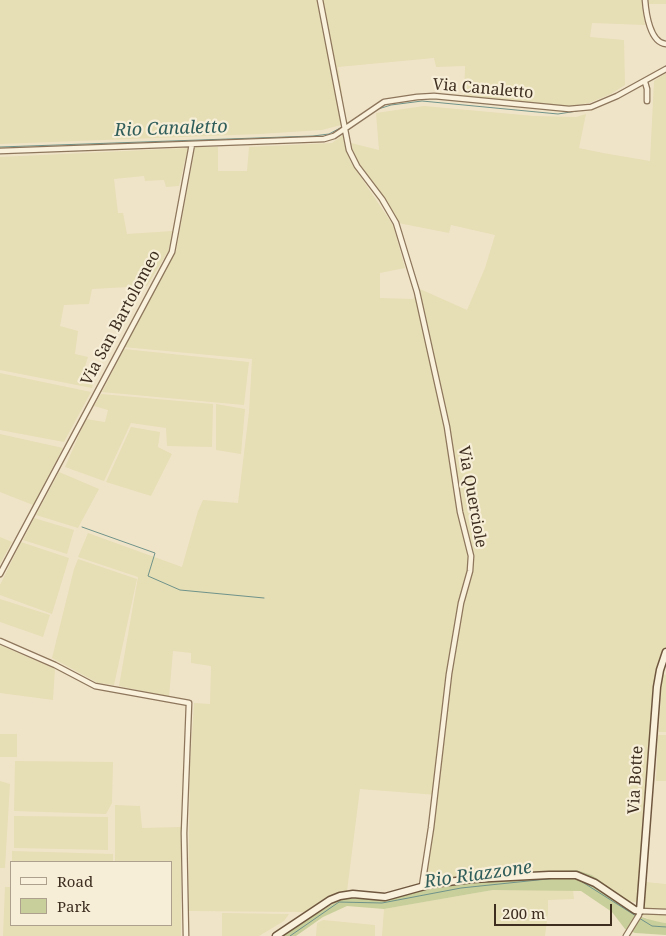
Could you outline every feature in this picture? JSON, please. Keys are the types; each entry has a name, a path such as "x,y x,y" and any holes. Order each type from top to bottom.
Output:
{"street":[{"name":"Via Querciole","path":"320,0 349,150 353,160 382,199 396,223 417,292 447,427 461,519 470,556 470,571 461,603 449,674 431,828 422,886"},
{"path":"645,0 647,19 656,40 661,44 666,44"},
{"name":"Via Canaletto","path":"0,151 324,139 345,130 378,106 392,100 434,96 569,109 591,107 645,83 666,70"},
{"path":"645,83 646,101"},
{"name":"Via San Bartolomeo","path":"0,574 173,250 192,144"},
{"path":"0,641 55,665 95,686 189,704 184,833 186,936"},
{"name":"Via Botte","path":"639,913 657,687 666,652"},
{"path":"276,936 330,900 340,896 353,894 385,897 422,886 472,879 572,875 594,883 639,913 666,912"},
{"path":"626,936 639,913"}],"shaded area":[{"path":"0,0 666,0 666,4 642,4 645,25 592,23 590,37 624,40 625,85 611,94 589,103 568,106 464,96 465,66 436,67 434,58 338,67 346,122 322,130 0,144"},
{"path":"666,73 666,647 659,666 640,903 629,901 592,875 577,870 425,881 437,795 360,789 347,891 330,896 304,912 188,911 190,765 194,703 210,704 211,666 191,663 191,653 173,651 169,697 119,686 138,577 78,557 88,533 182,567 203,500 238,503 249,412 252,359 123,347 176,251 195,147 218,147 218,171 247,171 249,147 332,143 343,135 350,161 393,225 405,268 380,273 380,298 413,299 420,289 467,310 485,268 495,235 451,225 449,233 398,223 355,157 351,143 379,150 376,113 424,106 534,116 576,117 586,114 579,148 650,161 654,81"},
{"path":"188,148 179,186 166,187 164,180 145,181 144,176 114,179 118,213 123,213 127,234 172,231 169,250 147,286 92,289 89,304 64,305 60,326 78,331 75,354 88,357 83,373 94,380 92,388 0,370 0,157"},
{"path":"124,349 249,362 244,405 102,392"},
{"path":"0,373 91,392 64,442 0,430"},
{"path":"101,394 213,404 212,447 167,446 166,428 131,423 104,481 65,467 86,419 105,422 108,410 94,406"},
{"path":"216,404 245,409 241,454 216,450"},
{"path":"131,427 160,432 158,447 172,454 151,496 106,482"},
{"path":"0,434 63,448 33,505 0,492"},
{"path":"59,472 99,489 78,528 36,515"},
{"path":"34,518 74,530 67,554 23,540"},
{"path":"0,537 12,542 0,564"},
{"path":"21,542 69,558 52,614 0,595 0,585"},
{"path":"78,559 137,579 114,685 98,683 52,658"},
{"path":"0,599 50,615 43,637 0,622"},
{"path":"0,645 55,669 53,700 0,693"},
{"path":"662,674 666,675 666,732 659,732"},
{"path":"0,734 17,734 17,757 0,757"},
{"path":"658,735 666,735 666,781 656,781"},
{"path":"15,761 113,762 112,803 106,814 14,811"},
{"path":"0,781 10,784 5,868 0,868"},
{"path":"115,805 140,806 142,828 181,827 181,936 3,936 5,887 10,887 10,926 172,926 172,861 115,861"},
{"path":"14,816 108,817 108,850 14,848"},
{"path":"12,851 113,854 113,861 12,861"},
{"path":"646,882 666,884 666,923 652,921 643,916"},
{"path":"493,890 573,890 574,899 548,900 545,936 382,936 384,909"},
{"path":"222,913 289,914 284,921 259,936 222,936"},
{"path":"323,920 375,925 375,936 316,936 317,923"}],"green space":[{"path":"577,870 592,875 629,901 633,913 666,923 666,935 635,933 625,929 612,912 581,891 493,890 384,909 347,906 323,917 296,936 280,936 343,898 384,900 449,884 501,881 548,871"}],"waterway":[{"name":"Rio Canaletto","path":"647,82 661,74"},
{"name":"Rio Canaletto","path":"623,95 644,84"},
{"name":"Rio Canaletto","path":"375,110 391,105 422,101 558,114 577,111"},
{"path":"346,125 364,114"},
{"name":"Rio Canaletto","path":"0,147 313,136 329,134 342,127"},
{"path":"82,527 155,553 148,576 180,590 264,598"},
{"name":"Rio Riazzone","path":"290,936 339,902 382,903 461,888 557,878"},
{"name":"Rio Riazzone","path":"576,878 636,916"},
{"name":"Rio Riazzone","path":"639,918 652,926 666,927"}]}
